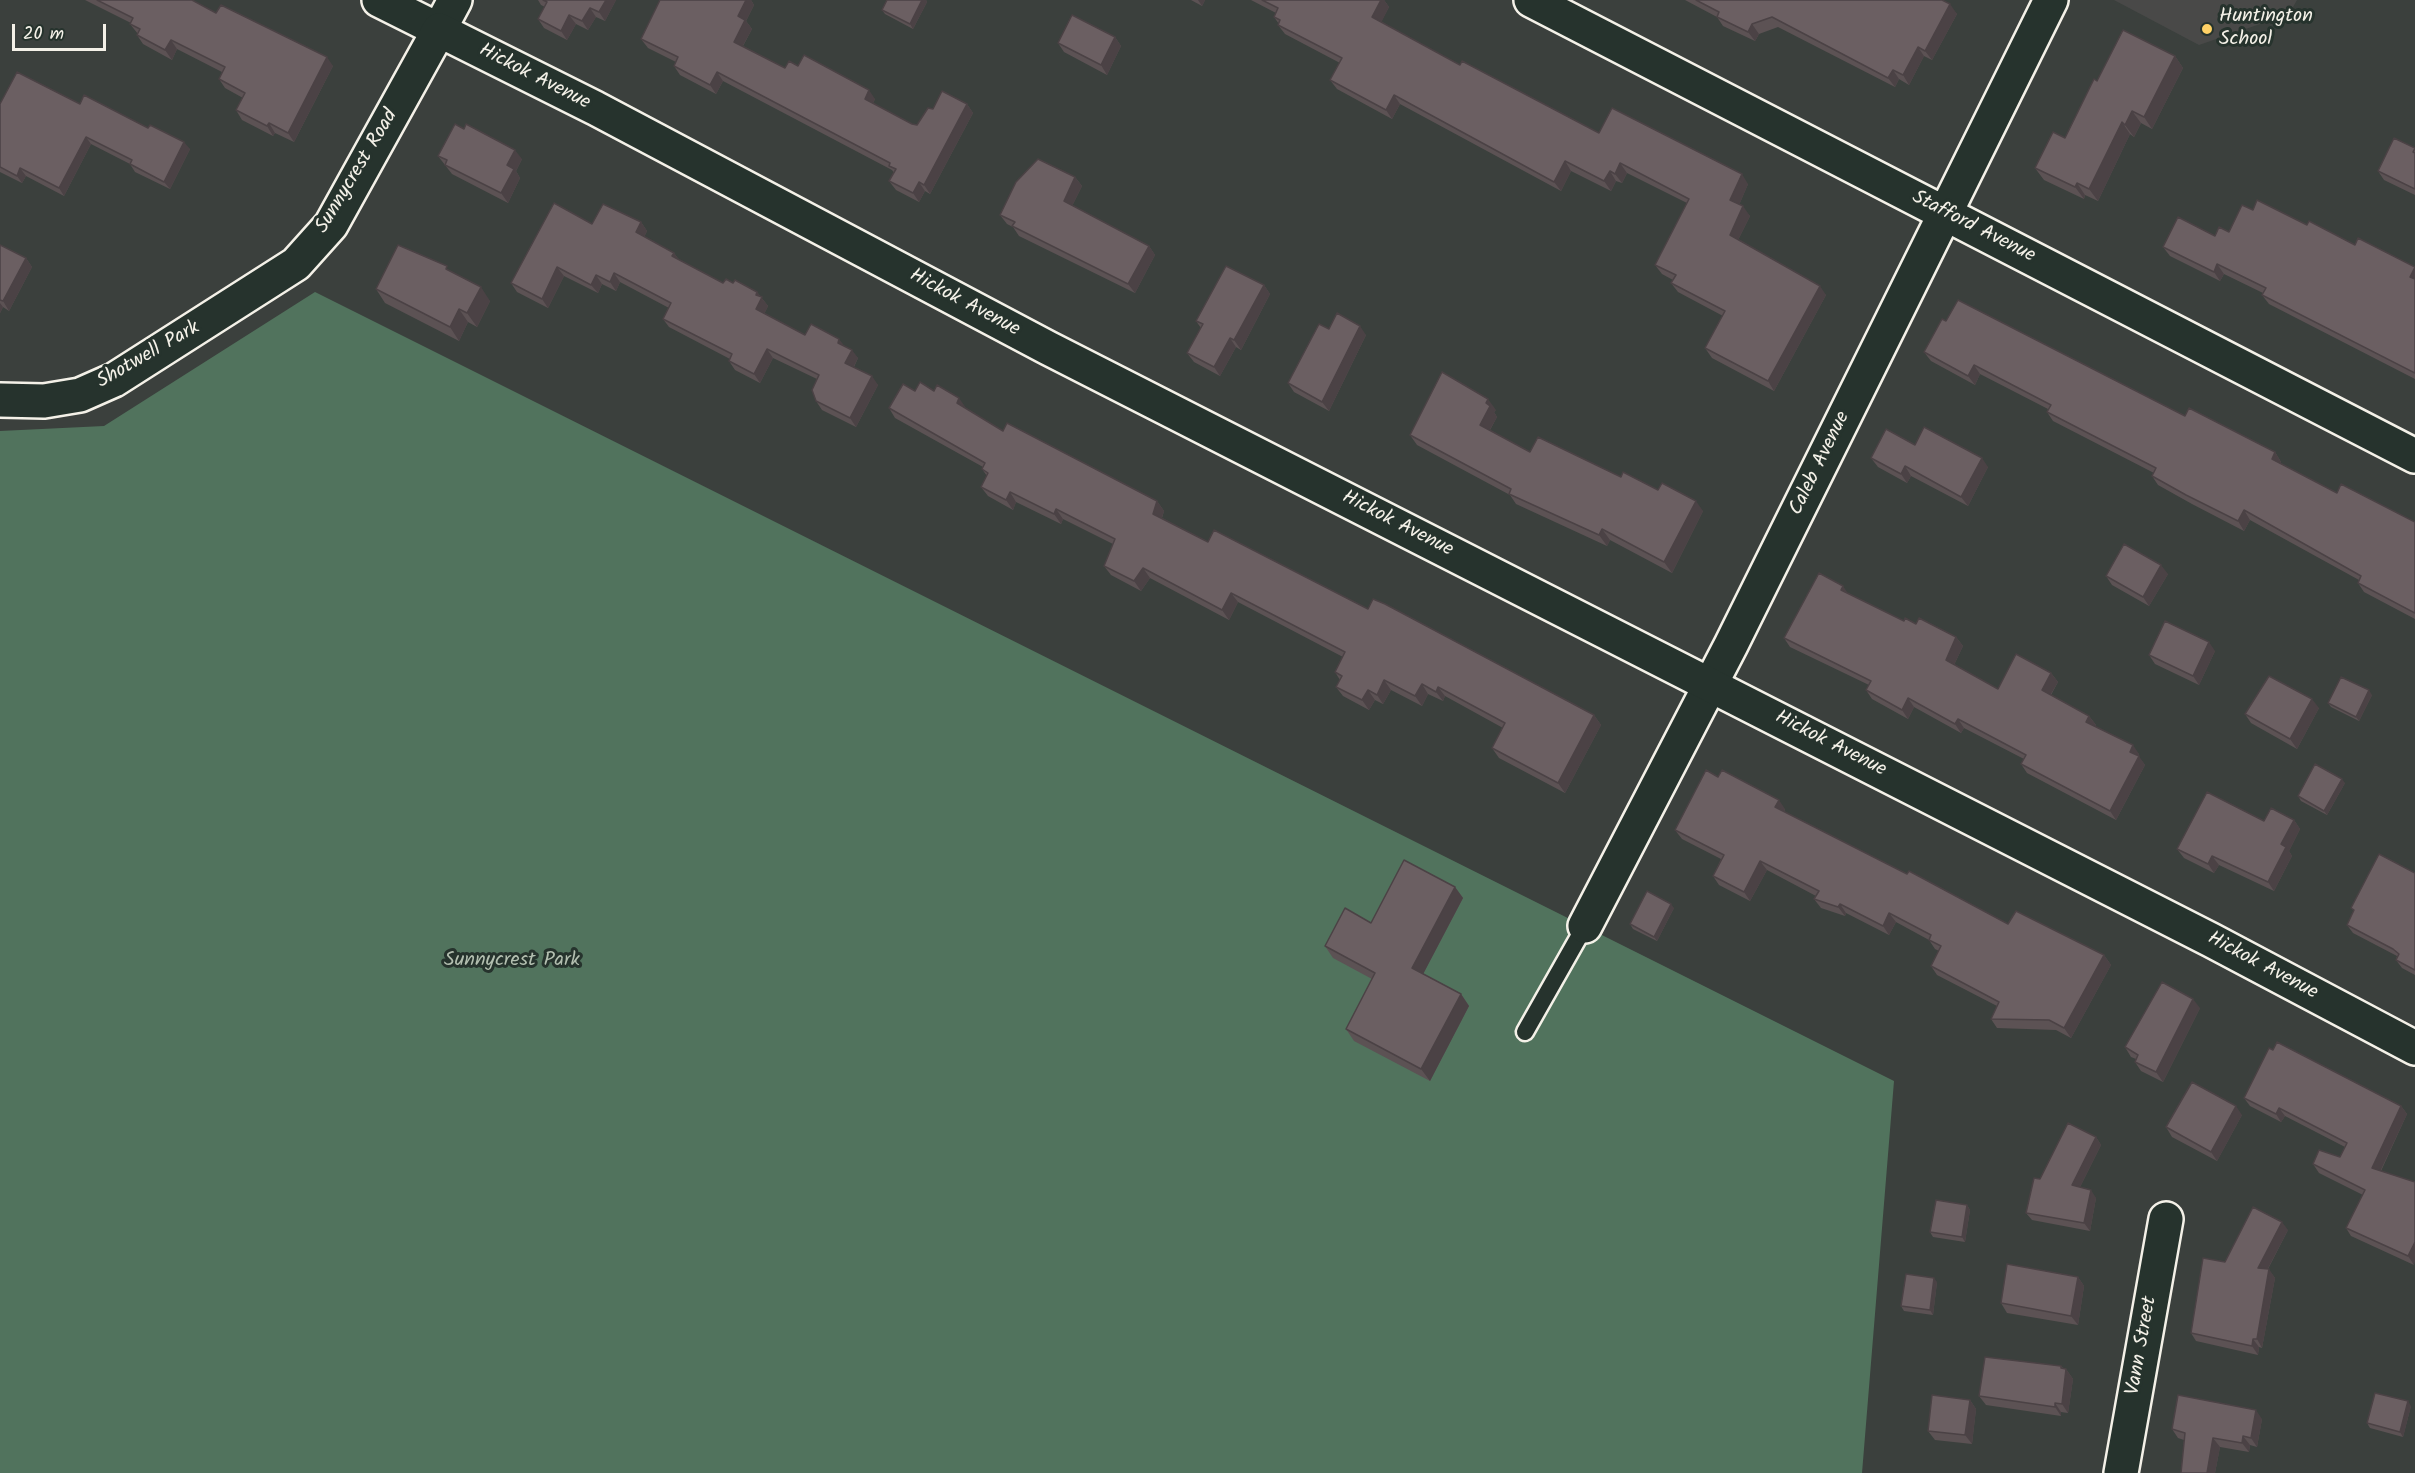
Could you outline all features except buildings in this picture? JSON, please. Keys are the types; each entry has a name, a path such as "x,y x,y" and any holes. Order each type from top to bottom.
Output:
{"street":[{"name":"Hickok Avenue","path":"379,0 595,108 1048,348 1712,684 2200,934 2415,1048"},
{"name":"Sunnycrest Road","path":"225,312 296,264 331,225 455,0"},
{"name":"Stafford Avenue","path":"1531,0 2415,456"},
{"name":"Caleb Avenue","path":"1585,926 1712,684 2051,0"},
{"name":"Shotwell Park","path":"0,400 44,402 80,395 114,380 225,312"},
{"name":"Vann Street","path":"2121,1473 2166,1219"}],"lane":[{"path":"1525,1032 1585,926"}],"shaded area":[{"name":"Huntington School","path":"2114,0 2297,0 2289,14 2199,45"}],"green space":[{"name":"Sunnycrest Park","path":"315,292 1894,1081 1862,1473 0,1473 0,431 104,426"}],"place":[{"name":"Huntington School","path":"2207,29"}]}
